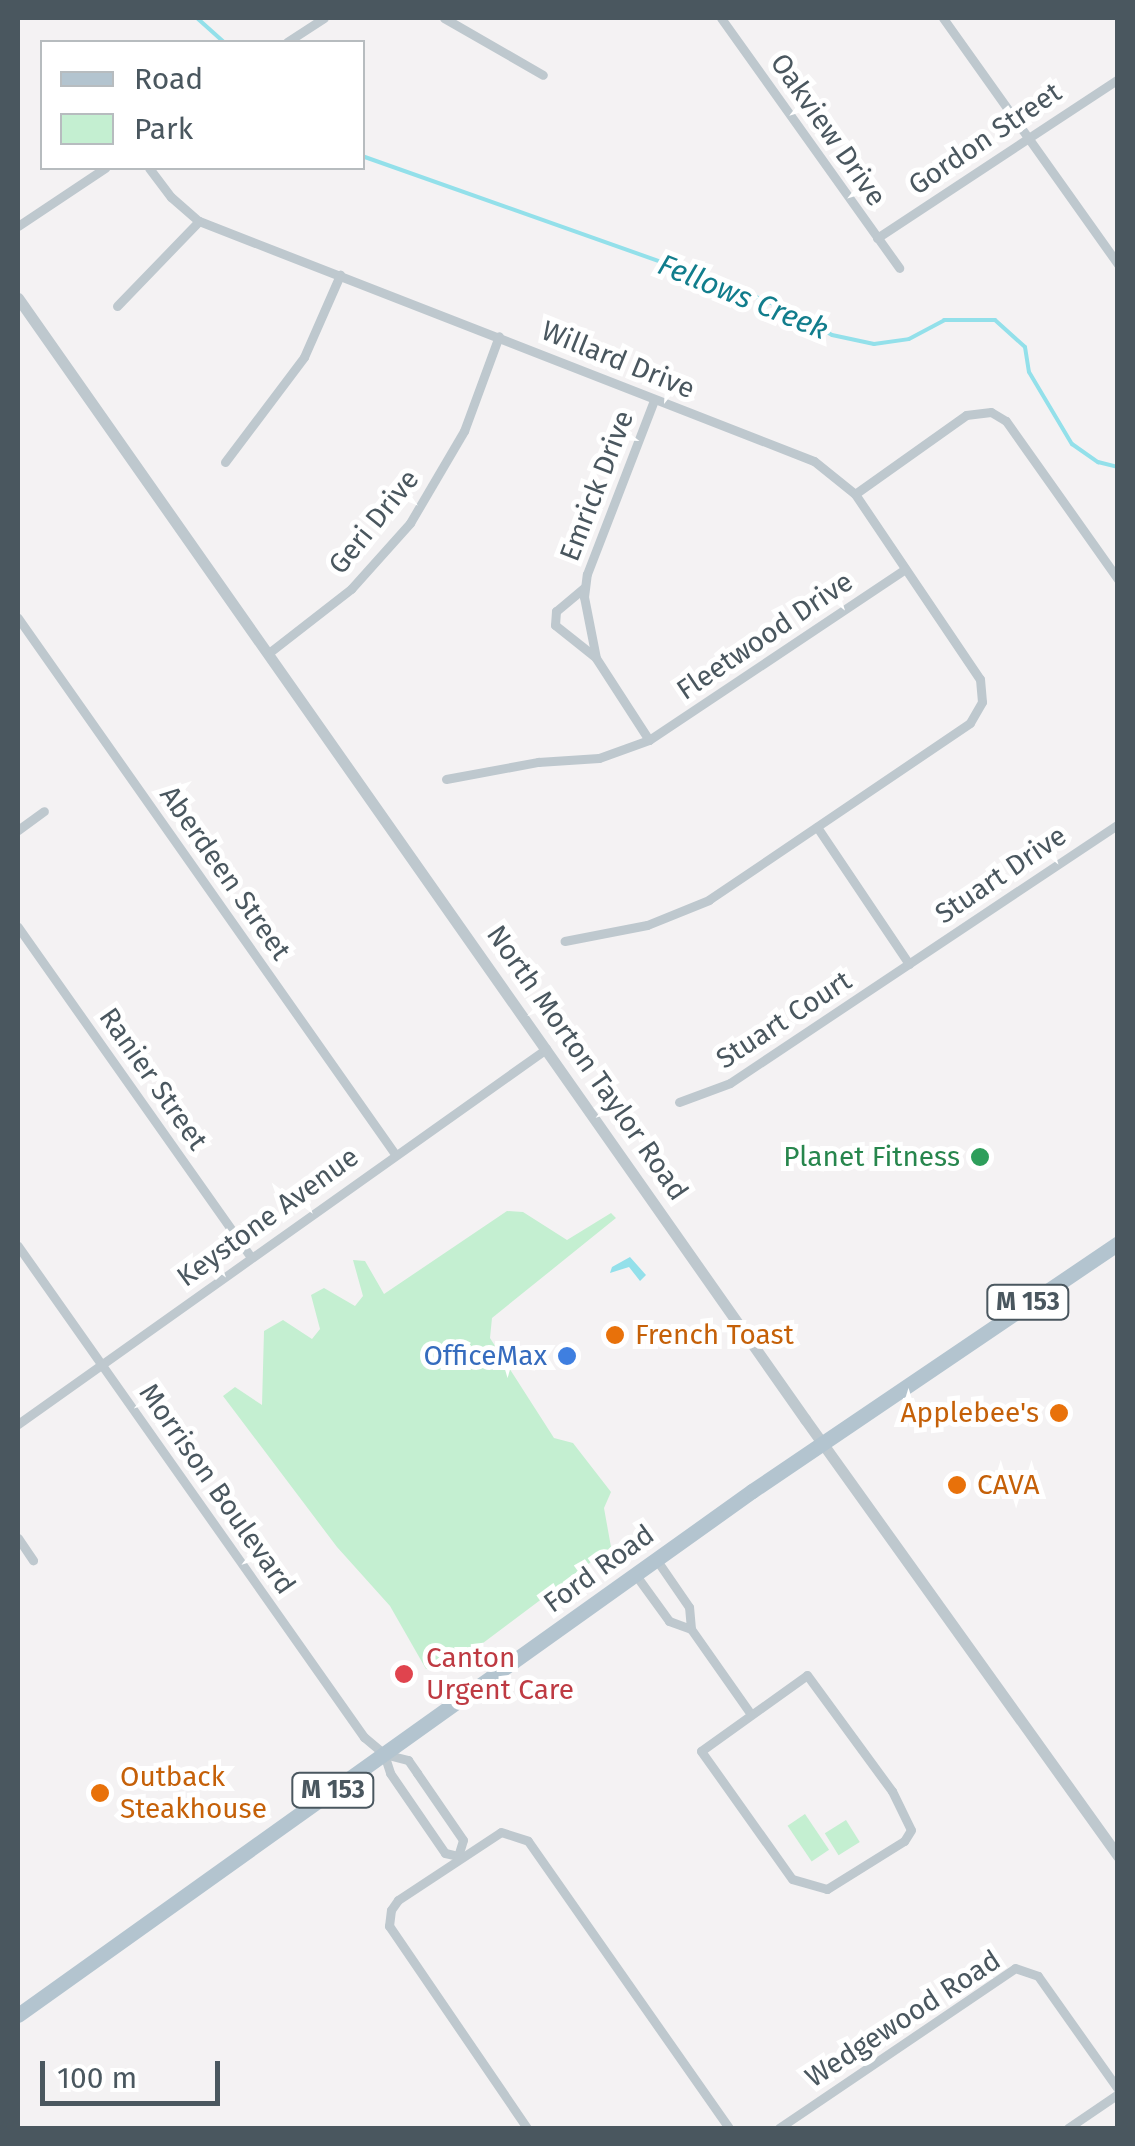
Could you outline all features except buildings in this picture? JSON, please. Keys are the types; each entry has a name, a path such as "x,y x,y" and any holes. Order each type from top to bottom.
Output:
{"main road":[{"name":"Ford Road","path":"18,2016 822,1442 1118,1243"}],"street":[{"path":"290,40 324,18"},
{"path":"444,18 542,75"},
{"name":"Oakview Drive","path":"722,18 899,268"},
{"path":"943,18 1118,264"},
{"name":"Gordon Street","path":"878,238 1118,78"},
{"path":"18,226 102,170"},
{"name":"Willard Drive","path":"151,170 171,197 199,220 814,461 855,494 975,671 982,698 970,723 817,827"},
{"path":"117,306 199,220"},
{"path":"225,462 304,356 340,274"},
{"name":"North Morton Taylor Road","path":"18,298 822,1442 1118,1856"},
{"name":"Geri Drive","path":"270,652 350,588 410,522 464,431 498,336"},
{"name":"Emrick Drive","path":"649,740 596,658 584,618 585,588 654,400"},
{"path":"855,494 966,415 987,411 1006,421 1118,579"},
{"name":"Fleetwood Drive","path":"446,780 538,762 599,758 649,740 905,569"},
{"name":"Emrick Drive","path":"585,588 556,611 555,625 596,658"},
{"name":"Aberdeen Street","path":"18,618 396,1154"},
{"path":"18,830 44,811"},
{"name":"Stuart Drive","path":"909,964 1118,824"},
{"path":"565,942 647,925 688,910 817,827 909,964"},
{"name":"Ranier Street","path":"18,927 251,1257"},
{"name":"Stuart Court","path":"678,1102 730,1084 909,964"},
{"name":"Keystone Avenue","path":"18,1424 546,1049"},
{"name":"Morrison Boulevard","path":"18,1246 364,1737 384,1754"},
{"path":"18,1538 33,1560"},
{"path":"656,1559 689,1607 691,1629 750,1713"},
{"path":"636,1574 669,1621 691,1629"},
{"path":"807,1675 906,1814 911,1830 908,1838 837,1886 801,1885 792,1878 701,1751 750,1713 807,1675"},
{"path":"384,1754 390,1773 445,1853 458,1856"},
{"path":"384,1754 408,1760 463,1840 458,1856"},
{"path":"527,2128 389,1926 391,1910 398,1900 458,1856 501,1832 528,1842 729,2128"},
{"name":"Wedgewood Road","path":"779,2128 1014,1968 1038,1976 1118,2091"},
{"path":"1068,2128 1118,2091"}],"green space":[{"path":"507,1211 523,1212 567,1240 611,1213 616,1218 492,1318 490,1338 554,1438 573,1443 611,1492 604,1508 611,1547 451,1667 426,1669 390,1606 337,1547 223,1396 235,1387 262,1405 264,1331 283,1320 312,1339 320,1329 311,1295 324,1288 355,1306 363,1296 353,1260 365,1261 384,1294"},
{"path":"805,1814 829,1850 812,1861 788,1826"},
{"path":"846,1820 860,1842 839,1855 825,1833"}],"water":[{"path":"630,1257 646,1275 640,1281 629,1267 610,1273 612,1267"}],"waterway":[{"name":"Fellows Creek","path":"197,18 222,40"},
{"name":"Fellows Creek","path":"365,157 715,281 779,306 832,335 874,344 909,339 944,320 995,320 1025,347 1029,372 1072,444 1098,462 1118,467"}],"place":[{"name":"Planet Fitness","path":"980,1157"},
{"name":"French Toast","path":"615,1335"},
{"name":"OfficeMax","path":"567,1356"},
{"name":"Applebee's","path":"1059,1413"},
{"name":"CAVA","path":"957,1485"},
{"name":"Canton Urgent Care","path":"404,1674"},
{"name":"Outback Steakhouse","path":"100,1793"}]}
